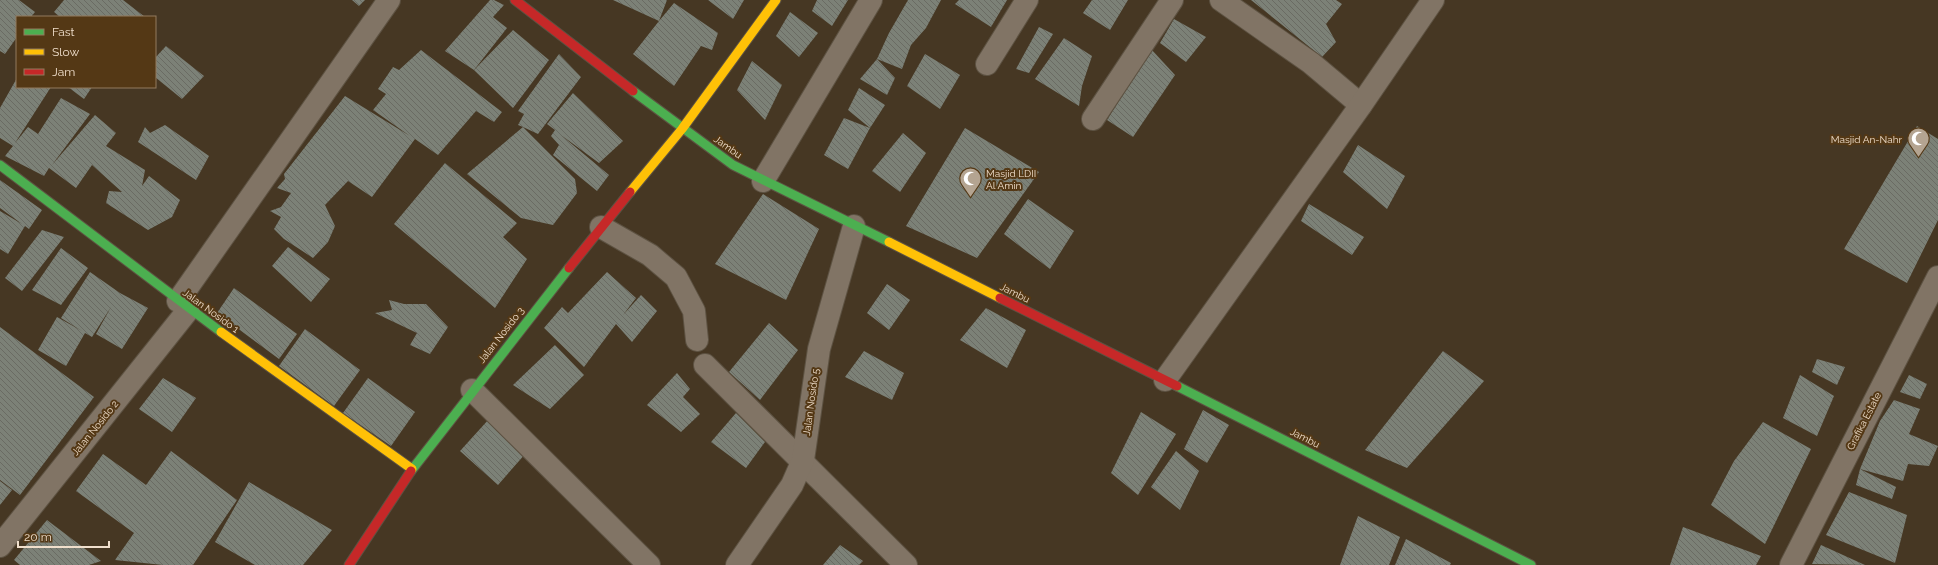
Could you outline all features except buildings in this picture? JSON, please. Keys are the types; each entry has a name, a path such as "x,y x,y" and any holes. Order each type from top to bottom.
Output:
{"street":[{"name":"Jalan Nosido 2","path":"0,546 184,305 389,0"},
{"name":"Jambu","path":"515,0 682,129 733,165 1165,380 1531,565"},
{"name":"Jalan Nosido 3","path":"349,565 412,469 472,390 601,227 682,129 776,0"},
{"path":"764,181 870,0"},
{"path":"987,64 1027,0"},
{"path":"1093,119 1172,0"},
{"path":"1221,0 1311,63 1361,105"},
{"path":"1165,380 1361,105 1433,0"},
{"name":"Jalan Nosido 1","path":"0,165 184,305 412,469"},
{"name":"Jalan Nosido 5","path":"738,565 792,485 803,460 819,349 854,226"},
{"path":"601,227 650,255 676,278 694,311 697,340"},
{"name":"Grafika Estate","path":"1791,565 1938,277"},
{"path":"705,365 803,460 906,565"},
{"path":"472,390 649,565"}],"traffic: fast":[{"path":"633,91 733,165 889,242"},
{"path":"0,165 221,332"},
{"path":"411,471 569,268"},
{"path":"1177,386 1531,565"}],"traffic: slow":[{"path":"630,192 682,129 776,0"},
{"path":"889,242 1000,298"},
{"path":"221,332 412,469"}],"traffic: jam":[{"path":"515,0 633,91"},
{"path":"569,268 630,192"},
{"path":"1000,298 1177,386"},
{"path":"349,565 411,471"}],"place":[{"name":"Masjid An-Nahr","path":"1918,158"},
{"name":"Masjid LDII Al Amin","path":"971,198"}]}
